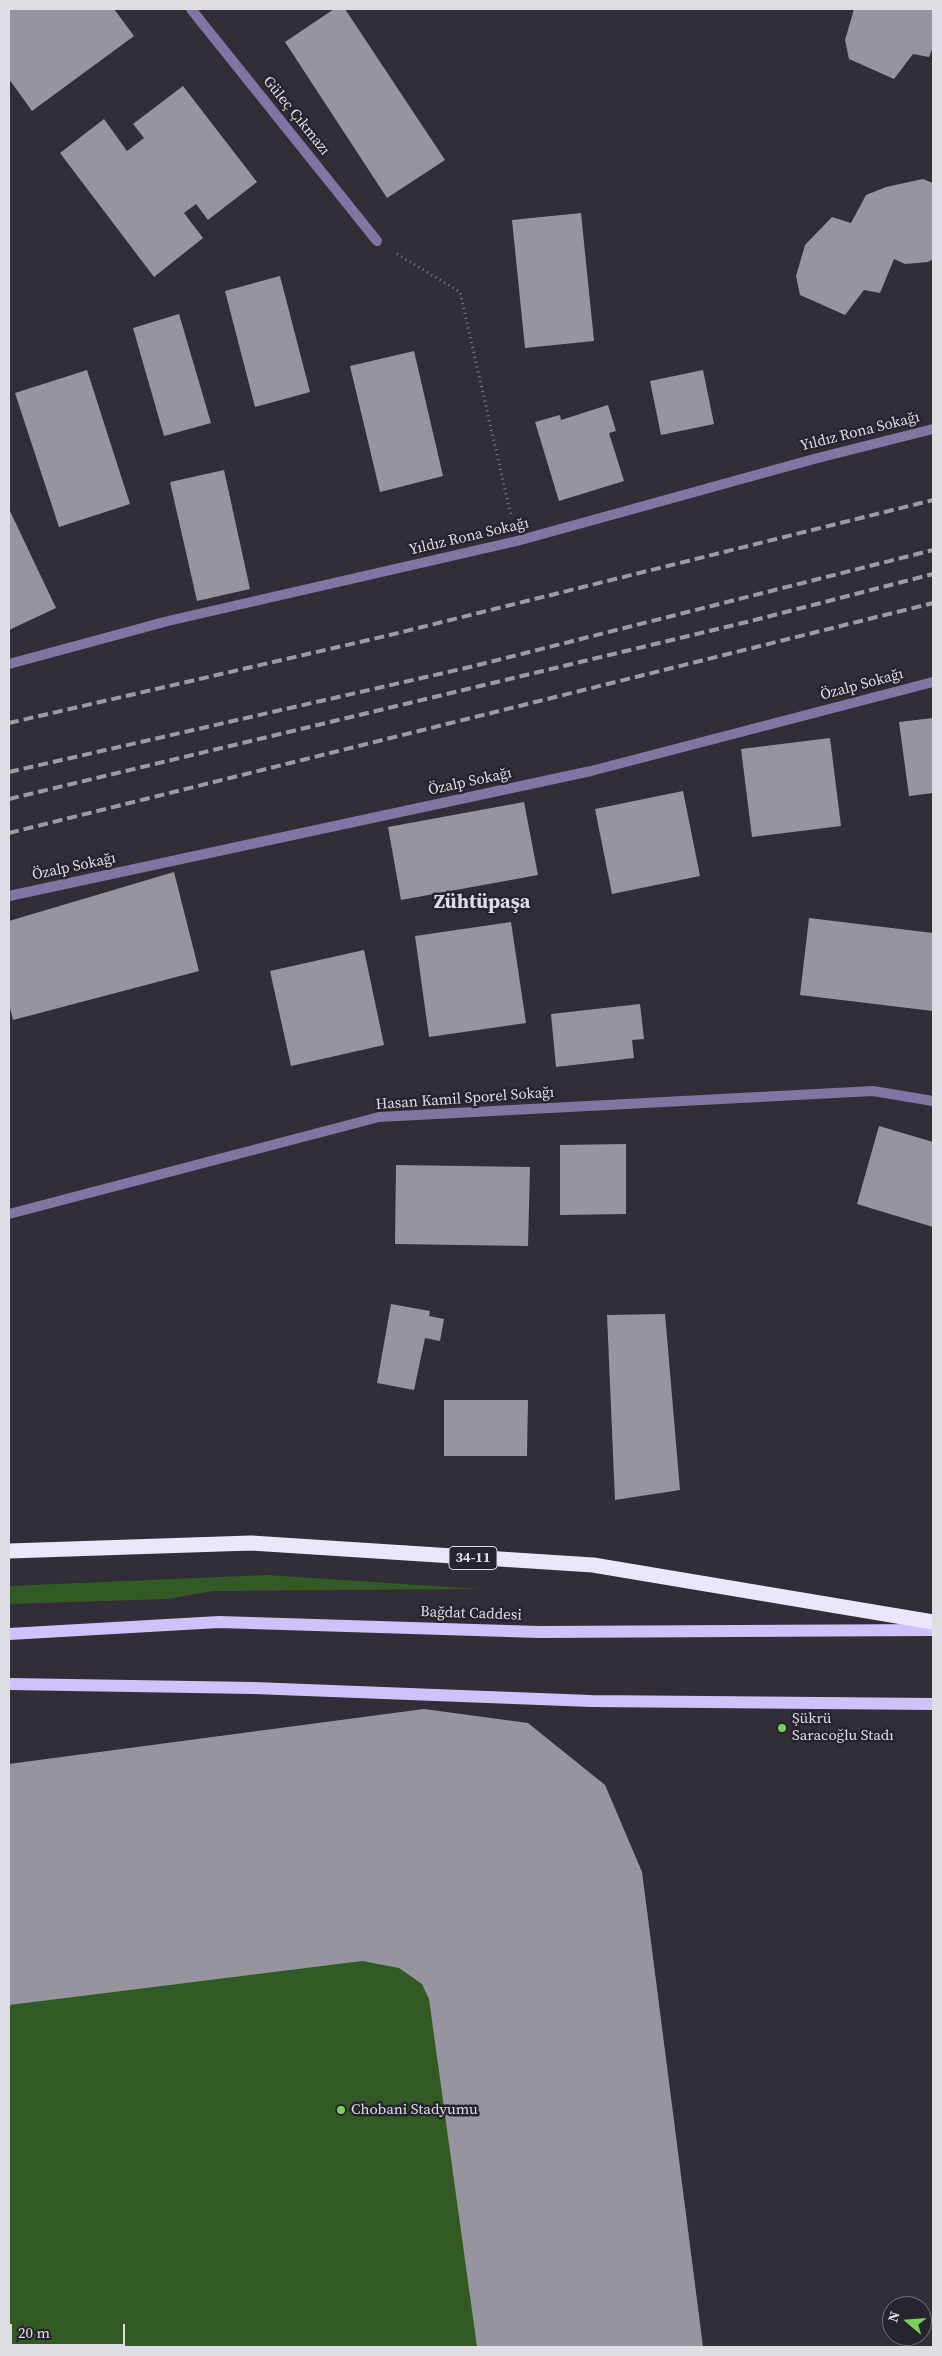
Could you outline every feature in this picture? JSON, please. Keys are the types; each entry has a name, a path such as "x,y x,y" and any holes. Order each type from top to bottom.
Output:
{"highway":[{"name":"34-11","path":"9,1551 250,1543 593,1565 933,1622"}],"main road":[{"name":"Bağdat Caddesi","path":"9,1634 219,1622 539,1632 933,1630"},
{"path":"9,1684 254,1688 591,1701 933,1704"}],"street":[{"name":"Güleç Çıkmazı","path":"191,9 377,241"},
{"name":"Yıldız Rona Sokağı","path":"9,664 168,621 517,541 814,459 933,429"},
{"name":"Özalp Sokağı","path":"9,896 591,771 933,682"},
{"name":"Hasan Kamil Sporel Sokağı","path":"9,1214 379,1118 873,1091 933,1101"}],"path":[{"path":"377,241 460,292 517,541"}],"green space":[{"path":"266,1575 481,1589 213,1591 168,1599 9,1604 9,1586"},
{"name":"Chobani Stadyumu","path":"424,1709 605,1785 642,1872 703,2347 9,2347 9,1764"}],"building":[{"path":"9,9 114,9 134,36 32,111 9,79"},
{"path":"334,9 345,9 445,160 387,198 285,42"},
{"path":"854,9 933,9 933,47 929,57 913,54 894,79 849,59 845,40"},
{"path":"183,86 257,182 208,220 196,204 184,213 203,238 154,277 60,153 104,119 127,151 144,138 133,124"},
{"path":"923,179 933,183 933,259 928,262 905,264 894,259 880,293 864,290 845,315 800,295 796,276 805,245 832,217 851,223 866,195 886,187"},
{"path":"581,213 594,341 525,348 512,220"},
{"path":"280,276 310,392 255,407 225,291"},
{"path":"179,314 211,423 164,436 133,328"},
{"path":"414,351 443,476 380,492 350,366"},
{"path":"87,370 130,504 59,527 15,393"},
{"path":"703,370 714,424 661,435 650,381"},
{"path":"608,405 616,431 609,433 624,481 559,501 535,422 560,415 561,420"},
{"path":"224,470 250,589 197,601 170,482"},
{"path":"9,509 56,608 9,630"},
{"path":"933,718 933,793 909,796 899,722"},
{"path":"830,738 841,826 752,837 741,749"},
{"path":"683,791 700,876 612,894 595,809"},
{"path":"524,802 538,875 401,900 388,827"},
{"path":"174,872 199,971 13,1020 9,1004 9,921"},
{"path":"809,918 933,933 933,1011 800,995"},
{"path":"511,922 526,1023 429,1037 415,936"},
{"path":"364,950 384,1045 291,1066 270,971"},
{"path":"640,1004 644,1039 632,1040 634,1058 556,1067 551,1014"},
{"path":"879,1126 933,1142 933,1227 857,1204"},
{"path":"626,1144 626,1214 560,1215 560,1145"},
{"path":"396,1165 530,1167 528,1246 395,1244"},
{"path":"391,1304 430,1311 429,1316 444,1319 440,1341 425,1338 414,1390 377,1383"},
{"path":"665,1314 680,1490 615,1500 607,1315"},
{"path":"444,1400 528,1400 527,1456 444,1456"},
{"path":"424,1709 528,1723 605,1785 642,1872 703,2347 477,2347 429,1999 422,1984 399,1968 362,1961 9,2005 9,1764"}],"railway":[{"path":"9,723 390,635 933,500"},
{"path":"9,772 470,667 933,550"},
{"path":"9,799 751,621 933,574"},
{"path":"9,833 933,603"}],"place":[{"name":"Şükrü Saracoğlu Stadı","path":"782,1728"},
{"name":"Chobani Stadyumu","path":"341,2110"}],"district":[{"name":"Zühtüpaşa","path":"482,903"}]}
